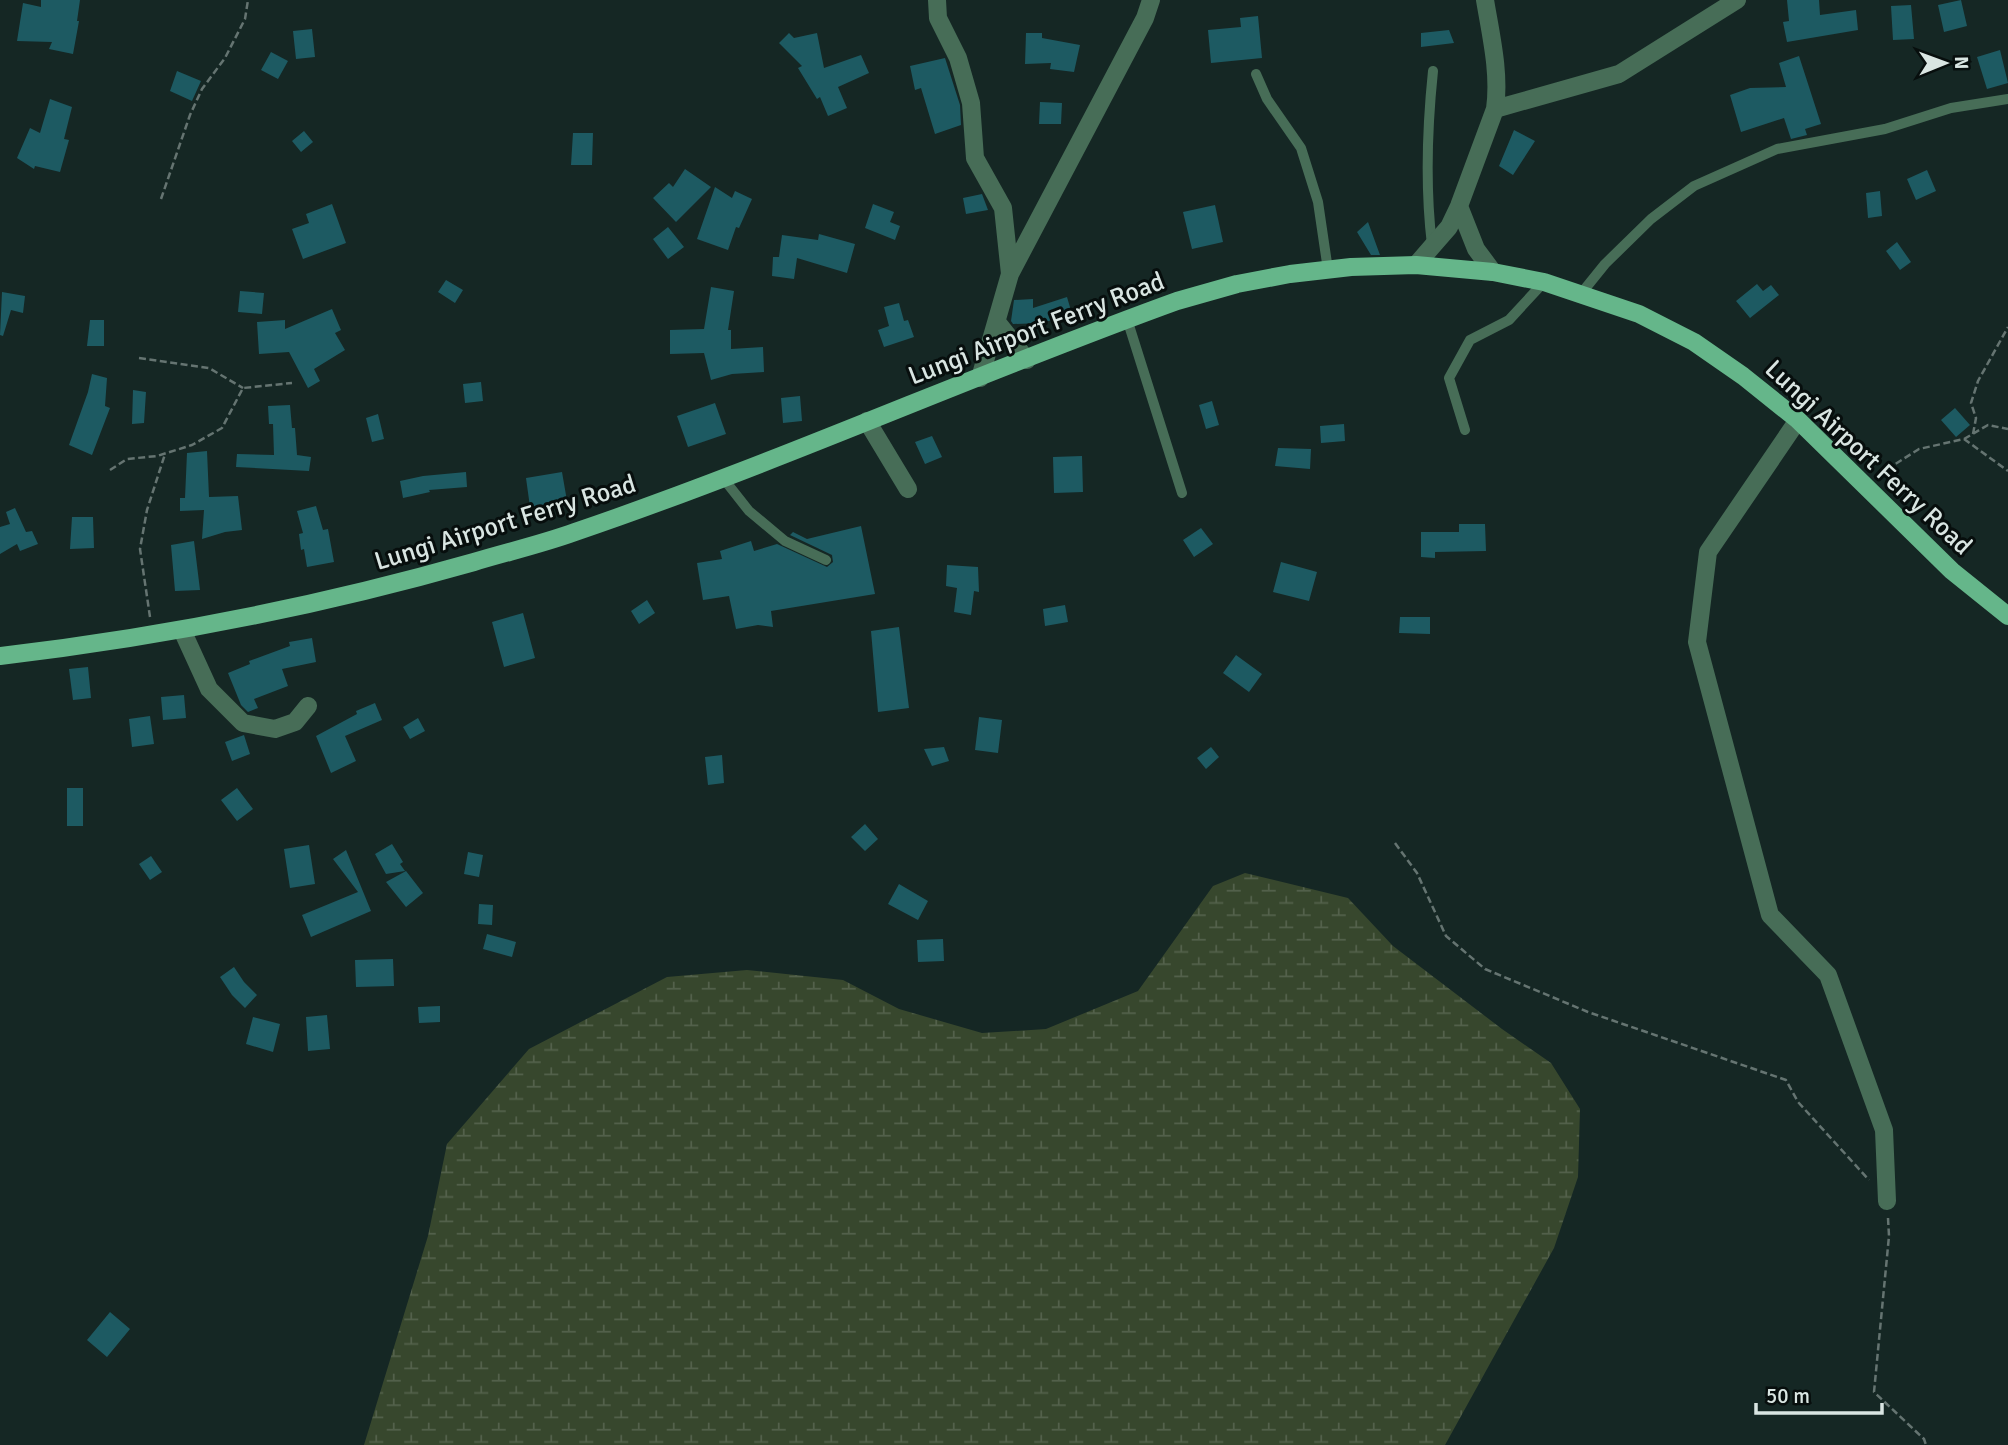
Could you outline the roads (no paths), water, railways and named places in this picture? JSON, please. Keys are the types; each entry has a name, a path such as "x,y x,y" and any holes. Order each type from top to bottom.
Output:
{"main road":[{"name":"Lungi Airport Ferry Road","path":"0,656 153,636 305,607 400,583 573,533 723,478 1177,301 1237,284 1328,270 1416,265 1493,272 1544,282 1639,314 1694,342 1743,376 1798,420 1952,570 2008,616"}],"street":[{"path":"937,0 938,18 958,58 971,103 975,158 1003,208 1010,274"},
{"path":"980,379 1010,274 1139,29 1151,0"},
{"path":"1416,265 1449,227 1460,206 1496,109 1497,84 1485,0"},
{"path":"1496,109 1619,74 1737,0"},
{"path":"1460,206 1476,249 1493,272"},
{"path":"997,322 1027,360"},
{"path":"1798,420 1708,552 1697,642 1770,915 1828,975 1884,1130 1887,1201"},
{"path":"867,421 908,489"},
{"path":"182,630 209,689 243,723 275,729 295,722 308,706"}],"lane":[{"path":"1432,246 1427,206 1428,119 1433,71"},
{"path":"1256,74 1267,99 1301,148 1318,202 1328,270"},
{"path":"1580,295 1605,264 1642,228 1694,186 1777,149 1885,129 1951,108 2008,99"},
{"path":"1465,430 1449,378 1470,340 1509,320 1544,282"},
{"path":"1127,319 1182,493"},
{"path":"723,478 749,511 785,541 827,560"}]}
